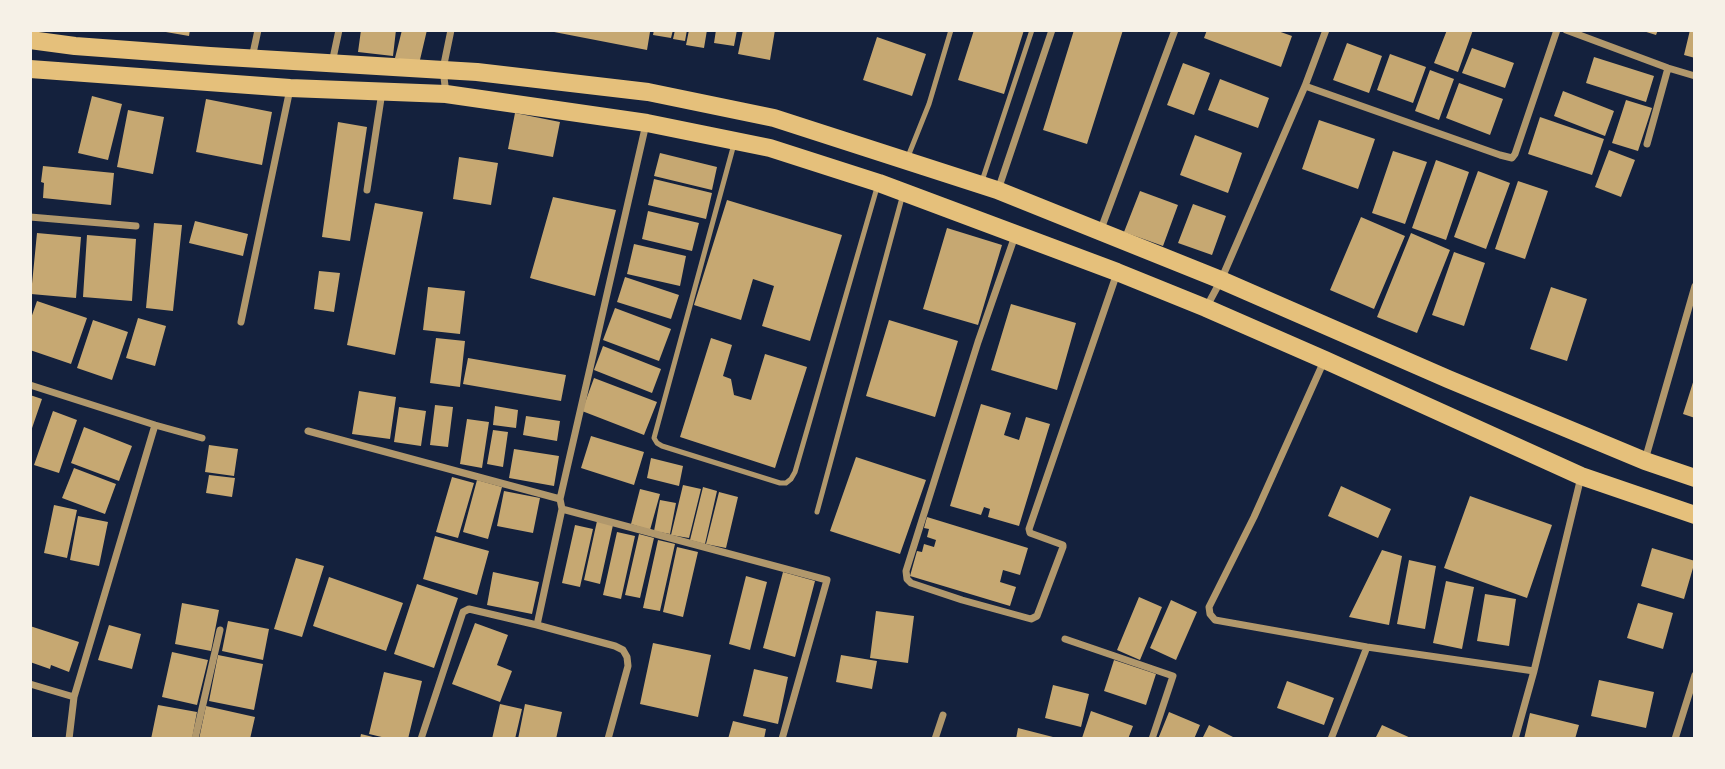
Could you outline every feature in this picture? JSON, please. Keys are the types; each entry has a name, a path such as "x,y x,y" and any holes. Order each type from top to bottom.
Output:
{"main road":[{"path":"30,40 75,46 443,69 661,95 794,123 989,187 1221,279 1448,379 1645,461 1695,478"},
{"path":"30,69 290,88 446,93 647,123 770,148 879,183 1117,272 1325,360 1581,476 1695,515"}],"street":[{"path":"252,58 258,30"},
{"path":"331,63 339,30"},
{"path":"446,93 443,69 451,30"},
{"path":"989,187 1052,30"},
{"path":"1100,231 1175,30"},
{"path":"1206,308 1306,86 1326,30"},
{"path":"1306,86 1512,158 1557,30"},
{"path":"1566,30 1695,76"},
{"path":"1647,144 1668,68"},
{"path":"241,322 290,88"},
{"path":"367,190 382,91"},
{"path":"537,625 562,509 560,499 647,123"},
{"path":"30,217 136,226"},
{"path":"1016,233 978,342 906,571 907,579 911,583 1031,619 1037,616 1063,545 1030,533 1029,529 1117,272"},
{"path":"1645,461 1695,286"},
{"path":"1325,360 1254,517 1209,607 1210,614 1215,620 1367,647 1534,671"},
{"path":"30,385 202,438"},
{"path":"71,739 74,698 155,425"},
{"path":"307,431 560,499"},
{"path":"1515,739 1581,476"},
{"path":"562,509 827,580 783,739"},
{"path":"421,739 463,612 469,609 623,650 628,666 608,739"},
{"path":"195,739 220,630"},
{"path":"1065,639 1173,676 1152,739"},
{"path":"1331,739 1367,647"},
{"path":"1675,739 1695,675"},
{"path":"30,684 74,698"},
{"path":"935,739 943,715"}],"lane":[{"path":"907,160 929,104 951,30"},
{"path":"989,187 1032,30"},
{"path":"735,141 654,438 663,446 780,483 786,483 794,472 879,183"},
{"path":"817,512 903,193"}],"building":[{"path":"160,30 190,30 189,36"},
{"path":"361,30 396,30 393,56 358,52"},
{"path":"402,30 427,30 419,64 395,58"},
{"path":"549,30 644,30 650,32 647,50"},
{"path":"654,30 673,30 671,38 653,35"},
{"path":"675,30 687,30 685,41 673,39"},
{"path":"689,30 707,30 704,48 686,45"},
{"path":"716,30 737,30 734,46 714,43"},
{"path":"743,30 775,30 770,60 738,54"},
{"path":"974,30 1024,30 1004,94 958,80"},
{"path":"1074,30 1123,30 1087,144 1043,130"},
{"path":"1207,30 1275,30 1292,36 1281,67 1204,38"},
{"path":"1447,30 1473,30 1458,72 1434,63"},
{"path":"1640,30 1658,30 1656,35"},
{"path":"1690,30 1695,30 1695,58 1684,55"},
{"path":"877,37 926,54 912,96 863,80"},
{"path":"1347,43 1382,56 1369,93 1333,80"},
{"path":"1472,48 1514,63 1505,88 1462,73"},
{"path":"1390,54 1426,67 1413,103 1377,90"},
{"path":"1594,57 1654,76 1646,102 1586,83"},
{"path":"1183,63 1210,73 1194,115 1167,105"},
{"path":"1430,70 1454,79 1439,120 1415,111"},
{"path":"1220,79 1269,98 1258,128 1208,110"},
{"path":"1459,83 1503,99 1490,135 1446,118"},
{"path":"1563,91 1614,111 1605,136 1554,116"},
{"path":"92,96 122,104 108,160 78,153"},
{"path":"206,99 272,112 262,165 196,152"},
{"path":"1626,100 1652,108 1638,151 1612,143"},
{"path":"128,110 164,117 153,174 117,167"},
{"path":"515,113 560,122 553,157 508,149"},
{"path":"1540,117 1604,139 1592,175 1528,154"},
{"path":"1319,120 1375,139 1358,189 1302,169"},
{"path":"338,122 367,127 350,241 322,237"},
{"path":"1195,135 1242,153 1228,193 1180,175"},
{"path":"1609,150 1635,160 1621,197 1595,187"},
{"path":"1393,151 1427,162 1405,224 1372,213"},
{"path":"660,153 717,167 712,190 654,176"},
{"path":"459,157 498,163 491,205 453,199"},
{"path":"1436,160 1469,172 1446,240 1412,228"},
{"path":"43,166 114,173 111,205 43,198"},
{"path":"1478,171 1510,183 1486,249 1454,237"},
{"path":"654,179 712,193 706,219 648,205"},
{"path":"1518,181 1548,191 1525,259 1495,249"},
{"path":"1140,191 1178,205 1163,246 1124,232"},
{"path":"553,197 616,210 595,296 530,278"},
{"path":"727,200 842,235 810,341 762,326 774,286 753,279 741,320 694,305"},
{"path":"375,203 423,212 395,355 347,345"},
{"path":"1193,204 1226,216 1212,255 1178,243"},
{"path":"648,211 699,223 692,251 642,239"},
{"path":"1361,217 1405,236 1374,309 1330,290"},
{"path":"195,221 248,234 243,256 189,243"},
{"path":"154,223 182,225 173,311 146,308"},
{"path":"947,228 1002,245 978,325 923,309"},
{"path":"37,233 81,237 76,298 31,294"},
{"path":"1411,233 1450,250 1417,333 1377,317"},
{"path":"87,235 136,239 132,301 83,297"},
{"path":"634,244 686,256 680,286 627,274"},
{"path":"1454,252 1485,263 1464,326 1432,315"},
{"path":"319,271 340,273 334,312 314,309"},
{"path":"625,277 679,295 671,319 617,302"},
{"path":"428,287 465,291 460,334 423,330"},
{"path":"1551,287 1587,299 1567,361 1530,349"},
{"path":"37,301 87,318 71,364 30,350 30,321"},
{"path":"1011,304 1076,323 1057,390 991,370"},
{"path":"615,308 671,329 659,361 603,340"},
{"path":"138,318 166,326 155,366 126,358"},
{"path":"93,320 128,332 112,380 77,368"},
{"path":"889,320 958,341 935,417 866,396"},
{"path":"436,338 465,341 460,387 430,383"},
{"path":"711,338 732,345 723,376 731,379 734,395 751,400 765,354 807,367 775,468 680,437"},
{"path":"603,346 661,369 652,393 594,370"},
{"path":"468,358 566,375 561,401 463,384"},
{"path":"1695,376 1695,418 1683,414"},
{"path":"594,378 657,402 644,435 582,411"},
{"path":"359,391 396,397 390,439 352,434"},
{"path":"30,395 42,399 30,434"},
{"path":"981,404 1011,413 1004,435 1019,440 1026,417 1050,424 1019,526 988,517 990,509 984,507 981,515 950,506"},
{"path":"435,405 453,407 448,447 430,445"},
{"path":"495,406 518,410 516,428 493,425"},
{"path":"399,407 426,411 421,446 394,442"},
{"path":"53,411 77,420 59,473 34,465"},
{"path":"526,416 560,421 557,441 523,435"},
{"path":"467,419 489,422 482,468 460,464"},
{"path":"84,427 132,446 119,481 71,463"},
{"path":"493,430 508,432 503,467 487,464"},
{"path":"591,436 644,452 634,485 581,468"},
{"path":"209,445 238,449 234,476 205,472"},
{"path":"514,449 559,456 554,486 509,478"},
{"path":"856,457 926,480 900,554 830,531"},
{"path":"651,458 683,466 679,486 647,478"},
{"path":"74,468 116,484 105,514 62,498"},
{"path":"209,475 235,478 232,497 206,493"},
{"path":"452,477 474,483 458,538 436,532"},
{"path":"477,480 502,487 488,539 463,532"},
{"path":"683,485 701,489 689,538 671,535"},
{"path":"1341,486 1391,509 1378,538 1328,516"},
{"path":"703,487 717,491 705,544 690,540"},
{"path":"640,489 660,494 650,530 631,524"},
{"path":"504,491 540,498 533,533 497,526"},
{"path":"719,492 738,497 726,548 706,544"},
{"path":"1470,496 1552,525 1527,598 1444,568"},
{"path":"660,500 676,503 670,534 654,531"},
{"path":"54,505 77,510 67,558 44,553"},
{"path":"78,516 108,522 99,566 70,560"},
{"path":"927,517 1028,548 1020,575 1003,570 1000,582 1016,587 1010,606 910,576 917,551 922,552 924,544 934,547 936,540 927,537 929,529 924,528"},
{"path":"597,521 613,525 600,584 584,580"},
{"path":"575,525 593,529 580,587 562,583"},
{"path":"617,532 635,536 621,599 603,595"},
{"path":"639,534 654,538 640,598 625,595"},
{"path":"435,536 489,551 477,595 423,579"},
{"path":"658,540 675,544 660,611 643,608"},
{"path":"677,547 698,552 683,617 663,612"},
{"path":"1652,548 1695,561 1684,599 1641,586"},
{"path":"1382,550 1402,556 1389,625 1349,617"},
{"path":"296,558 324,566 302,637 274,629"},
{"path":"1409,560 1436,566 1425,629 1397,624"},
{"path":"493,572 539,582 532,614 487,605"},
{"path":"783,572 815,581 795,657 763,648"},
{"path":"746,576 767,582 750,650 729,644"},
{"path":"329,577 403,603 386,651 313,626"},
{"path":"1446,581 1474,587 1462,649 1433,643"},
{"path":"417,584 458,598 434,668 394,654"},
{"path":"1485,594 1516,599 1509,646 1477,641"},
{"path":"1139,597 1162,607 1140,660 1117,650"},
{"path":"1171,600 1197,612 1176,660 1150,648"},
{"path":"182,603 219,610 211,651 175,644"},
{"path":"1638,603 1673,613 1663,649 1627,638"},
{"path":"876,611 914,616 908,663 870,658"},
{"path":"228,621 269,629 263,660 222,651"},
{"path":"475,623 508,635 497,665 512,671 500,702 452,684"},
{"path":"109,625 141,634 132,669 98,660"},
{"path":"30,626 79,642 69,672 51,665 50,669 30,662"},
{"path":"653,643 711,655 698,717 640,704"},
{"path":"172,652 208,660 197,705 162,697"},
{"path":"218,655 263,664 254,710 209,701"},
{"path":"841,655 877,661 872,689 836,682"},
{"path":"1114,660 1156,674 1146,705 1104,691"},
{"path":"754,669 788,677 778,724 743,716"},
{"path":"384,672 422,681 408,739 390,739 369,734"},
{"path":"1599,680 1654,692 1646,728 1591,716"},
{"path":"1287,681 1334,698 1324,725 1277,708"},
{"path":"1053,685 1089,694 1081,727 1045,718"},
{"path":"500,704 522,709 515,739 492,739"},
{"path":"525,704 562,712 556,739 518,739"},
{"path":"158,705 197,712 192,739 151,739"},
{"path":"206,706 255,717 250,739 199,739"},
{"path":"1091,711 1133,726 1128,739 1082,738"},
{"path":"1169,712 1200,725 1194,739 1158,739"},
{"path":"1530,713 1579,725 1575,739 1524,739"},
{"path":"733,721 766,729 764,739 728,739"},
{"path":"1209,725 1237,739 1202,739"},
{"path":"1382,725 1413,739 1375,739"},
{"path":"1018,728 1053,737 1053,739 1016,739"},
{"path":"361,734 377,738 377,739 360,739"}]}
